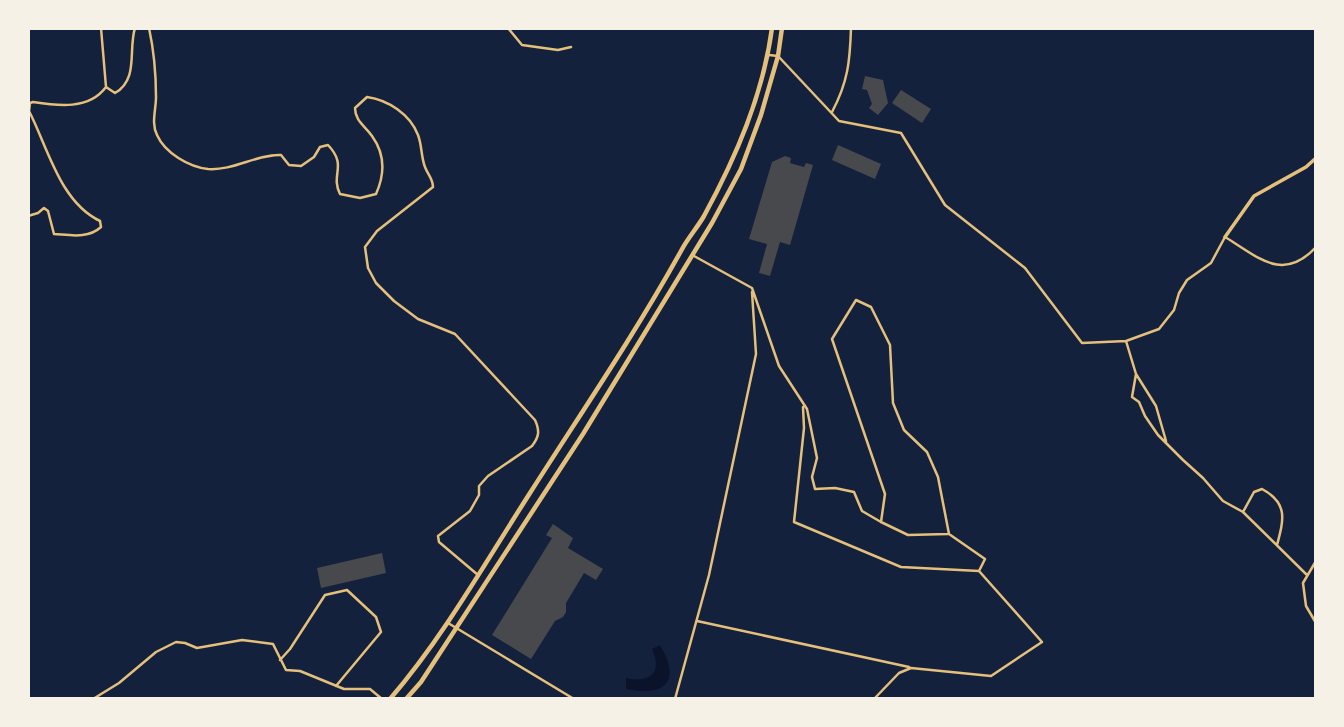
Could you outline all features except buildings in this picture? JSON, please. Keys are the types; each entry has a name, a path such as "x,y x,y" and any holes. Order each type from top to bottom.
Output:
{"main road":[{"path":"390,699 412,673 478,575 574,427 703,218 753,111 769,54 772,28"},
{"path":"406,699 421,682 583,434 712,223 741,169 761,115 778,56 782,28"}],"street":[{"path":"28,216 44,208 48,211 54,234 83,235 96,232 101,227 100,221 87,215 67,192 29,111 30,103 33,102 58,106 84,103 100,95 106,87 101,28"},
{"path":"106,87 115,93 123,88 132,69 135,28"},
{"path":"149,28 153,50 156,97 154,124 157,137 184,164 210,169 241,164 269,154 282,155 289,165 301,166 314,157 320,147 328,145 336,154 339,167 336,186 340,194 360,198 376,194 382,180 382,155 372,136 355,116 355,108 368,97 380,98 410,118 419,136 425,168 434,182 433,187 377,231 365,247 368,268 376,283 394,301 418,319 455,334 536,420 539,430 537,440 532,446 488,476 480,486 479,495 470,511 438,536 439,542 478,575"},
{"path":"508,28 522,45 558,50 571,47"},
{"path":"831,113 845,88 850,60 851,28"},
{"path":"769,54 778,56 839,121 901,133 945,205 1025,268 1082,343 1126,341 1159,329 1174,310 1179,293 1187,280 1211,263 1225,237 1254,197 1306,167 1316,158"},
{"path":"1225,237 1267,263 1287,266 1297,264 1316,247"},
{"path":"691,254 752,288 779,366 807,409 817,458 812,477 815,489 835,488 854,492 862,511 908,535 949,534 985,559 979,571"},
{"path":"675,699 709,575 756,354 752,288"},
{"path":"881,522 885,494 832,340 856,300 871,307 890,345 893,403 904,430 927,453 938,477 949,534"},
{"path":"1126,341 1136,374 1156,406 1167,443"},
{"path":"1136,374 1132,397 1139,402 1145,416 1167,443 1223,501 1243,512 1307,575"},
{"path":"697,621 911,668 991,676 1042,642 979,571 901,568 793,522 804,428 803,404"},
{"path":"1243,512 1254,492 1262,489 1273,494 1280,503 1282,512 1282,527 1277,545"},
{"path":"1316,561 1303,583 1306,606 1316,623"},
{"path":"280,660 325,595 347,590 376,617 381,632 336,686"},
{"path":"447,622 571,698"},
{"path":"93,699 156,652 176,642 197,648 242,640 273,644 286,670 300,671 336,686 370,689 382,699"},
{"path":"874,699 899,673 911,668"}],"water":[{"path":"660,645 669,669 666,684 651,691 626,689 626,678 642,679 652,674 656,664 652,649"}]}
